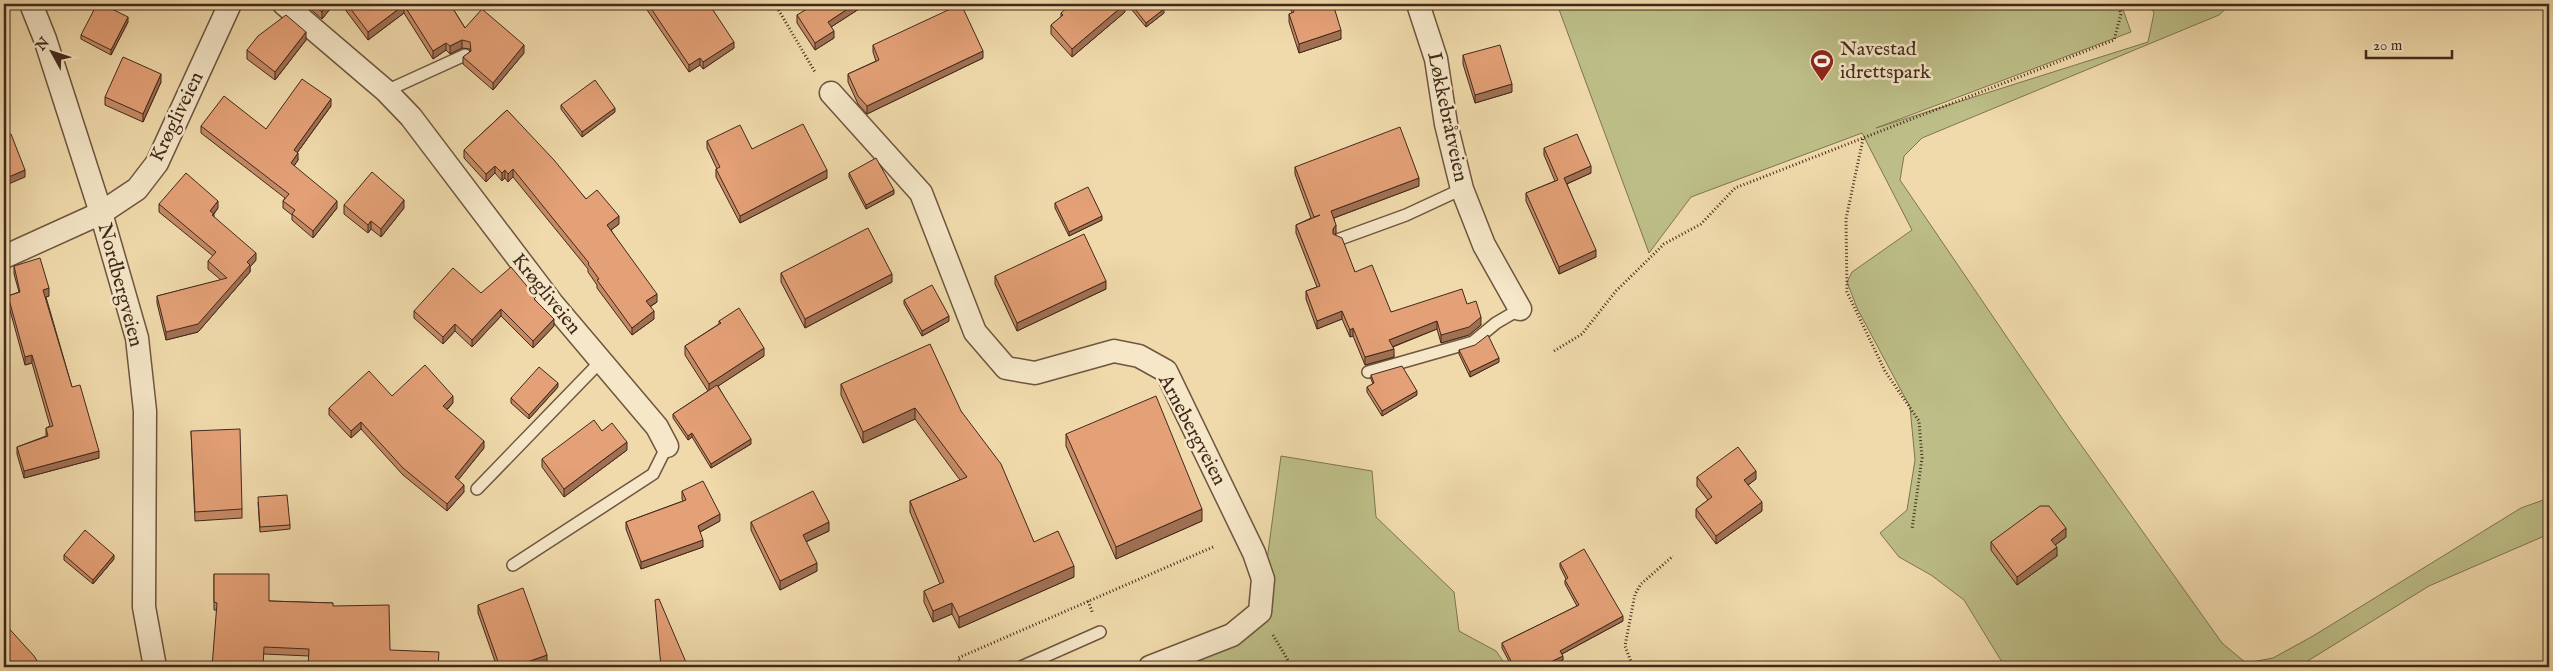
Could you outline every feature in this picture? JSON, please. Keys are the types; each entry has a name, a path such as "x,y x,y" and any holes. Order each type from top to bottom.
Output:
{"street":[{"name":"Nordbergveien","path":"31,4 45,39 101,213 137,338 145,411 144,607 155,667"},
{"name":"Krøgliveien","path":"4,256 101,213 138,189 157,163 230,4"},
{"name":"Krøgliveien","path":"284,4 386,91 411,117 494,229 657,428 667,446"},
{"name":"Løkkebråtveien","path":"1418,4 1436,58 1446,124 1462,189 1484,245 1520,309"},
{"name":"Arnebergveien","path":"831,92 921,193 975,332 1006,368 1035,373 1114,351 1139,356 1166,371 1254,553 1263,579 1260,612"},
{"path":"1150,667 1232,635 1260,612"}],"lane":[{"path":"386,91 465,55"},
{"path":"1340,240 1462,189"},
{"path":"1368,372 1473,342 1496,322 1520,309"},
{"path":"477,489 601,361"},
{"name":"Krøgliveien","path":"513,565 653,474 667,446"},
{"path":"1021,667 1100,632"}],"path":[{"path":"775,4 810,65 831,92"},
{"path":"1554,351 1582,334 1616,290 1664,244 1701,224 1735,188 2114,40 2121,14 2118,4"},
{"path":"1864,138 1846,219 1847,292 1885,371 1919,421 1922,458 1912,529"},
{"path":"962,667 958,658 1212,547"},
{"path":"1633,667 1625,646 1635,594 1640,584 1673,556"},
{"path":"1260,612 1292,667"}],"green space":[{"path":"1557,4 2121,4 2131,32 1876,128 2148,42 2154,13 2150,4 2231,4 2219,15 1922,138 1904,156 1900,180 2064,421 2222,643 2246,663 2273,658 2313,636 2521,508 2549,498 2549,534 2429,586 2298,667 2005,667 1964,600 1931,575 1899,557 1880,533 1907,510 1915,460 1910,407 1857,308 1847,282 1852,272 1912,230 1862,133 1691,197 1649,253"},
{"path":"1281,456 1372,471 1376,517 1454,592 1459,631 1496,651 1507,667 1150,667 1260,612"}],"building":[{"path":"97,4 102,4 128,17 111,50 81,35"},
{"path":"313,4 328,4 322,12"},
{"path":"347,4 450,4 465,28 482,9 524,45 493,83 463,57 471,51 470,42 462,40 450,46 446,43 433,51 404,5 368,32"},
{"path":"648,4 709,4 734,42 703,62 700,58 689,65"},
{"path":"815,4 855,4 828,22 834,31 815,43 797,15"},
{"path":"961,4 983,51 867,106 858,96 848,74 879,60 873,45"},
{"path":"1071,4 1125,4 1072,49 1051,25 1063,15 1061,13"},
{"path":"1131,4 1160,4 1164,9 1146,23"},
{"path":"1292,4 1333,4 1341,30 1299,44 1289,14 1294,12"},
{"path":"286,15 306,32 275,72 247,50 258,36"},
{"path":"1500,45 1512,84 1475,95 1463,55"},
{"path":"123,57 161,74 143,114 105,97"},
{"path":"302,79 331,99 294,150 298,153 291,163 337,201 313,231 292,214 295,210 283,201 289,194 201,126 224,96 266,129"},
{"path":"595,80 615,108 582,132 561,105"},
{"path":"507,110 554,160 586,199 597,190 619,216 607,225 657,294 646,301 654,311 632,328 597,280 599,279 589,263 513,169 508,174 505,170 502,173 495,166 486,174 464,150"},
{"path":"803,124 827,170 740,216 716,169 720,167 707,141 740,125 752,149"},
{"path":"1400,127 1419,178 1331,211 1336,225 1333,229 1333,234 1342,238 1355,272 1372,265 1391,312 1462,289 1467,304 1476,301 1481,317 1469,327 1441,335 1437,321 1389,340 1394,349 1365,357 1353,328 1350,330 1342,311 1317,321 1306,291 1320,286 1296,225 1320,215 1314,217 1295,167"},
{"path":"4,134 6,136 11,134 25,170 4,179"},
{"path":"1577,134 1591,166 1564,178 1596,250 1559,267 1526,193 1558,180 1544,148"},
{"path":"876,158 894,190 866,205 849,173"},
{"path":"372,172 404,200 381,229 371,221 368,225 344,205"},
{"path":"186,173 218,201 210,211 214,214 212,215 256,253 247,262 250,265 198,324 166,332 157,296 227,278 208,261 216,252 159,204"},
{"path":"1088,187 1102,216 1069,232 1055,203"},
{"path":"868,228 892,274 805,319 781,273"},
{"path":"1084,234 1106,281 1017,323 995,276"},
{"path":"40,258 49,288 43,290 72,387 80,385 99,451 24,471 17,447 48,436 46,428 53,426 32,355 25,357 8,296 20,292 14,266"},
{"path":"511,267 536,297 534,299 554,319 533,341 501,309 472,340 455,324 443,337 414,311 453,268 481,293"},
{"path":"932,285 949,316 922,331 904,300"},
{"path":"739,308 764,348 709,384 685,346 721,323 719,321"},
{"path":"1488,335 1499,358 1470,372 1459,350 1475,345"},
{"path":"930,344 961,411 1001,464 1034,542 1058,531 1074,566 959,617 952,603 933,611 924,591 944,582 910,501 967,477 915,408 863,432 841,384"},
{"path":"425,365 453,396 443,406 484,441 455,477 464,485 447,504 403,468 361,422 351,431 329,408 369,371 392,396"},
{"path":"1402,366 1417,391 1382,411 1367,387 1374,383 1371,375"},
{"path":"539,367 558,383 529,415 511,398"},
{"path":"717,385 751,439 711,464 692,433 688,436 673,414"},
{"path":"1156,396 1202,509 1116,547 1066,434"},
{"path":"594,420 602,431 612,423 627,442 564,489 542,459"},
{"path":"240,429 242,509 195,512 191,431"},
{"path":"1738,447 1756,471 1744,480 1762,502 1716,536 1696,509 1712,497 1697,477"},
{"path":"703,481 720,514 698,526 703,540 641,562 626,522 686,500 682,491"},
{"path":"813,491 829,522 803,535 817,563 780,581 751,522"},
{"path":"287,495 290,525 260,527 258,497"},
{"path":"2040,506 2049,506 2066,528 2051,540 2057,547 2017,577 1991,542"},
{"path":"85,530 114,555 93,580 64,555"},
{"path":"1584,549 1623,616 1560,651 1563,656 1540,667 1514,667 1502,643 1579,605 1565,580 1568,578 1560,563"},
{"path":"214,574 269,574 269,601 333,603 333,606 389,605 390,650 439,652 438,667 308,667 309,649 264,647 263,667 212,667 217,603 214,602"},
{"path":"523,588 547,655 513,667 500,667 478,605"},
{"path":"659,599 688,667 661,667 655,600"},
{"path":"4,623 34,656 41,667 4,667"},
{"path":"832,664 832,667 788,667"}],"place":[{"name":"Navestad idrettspark","path":"1822,82"}]}
